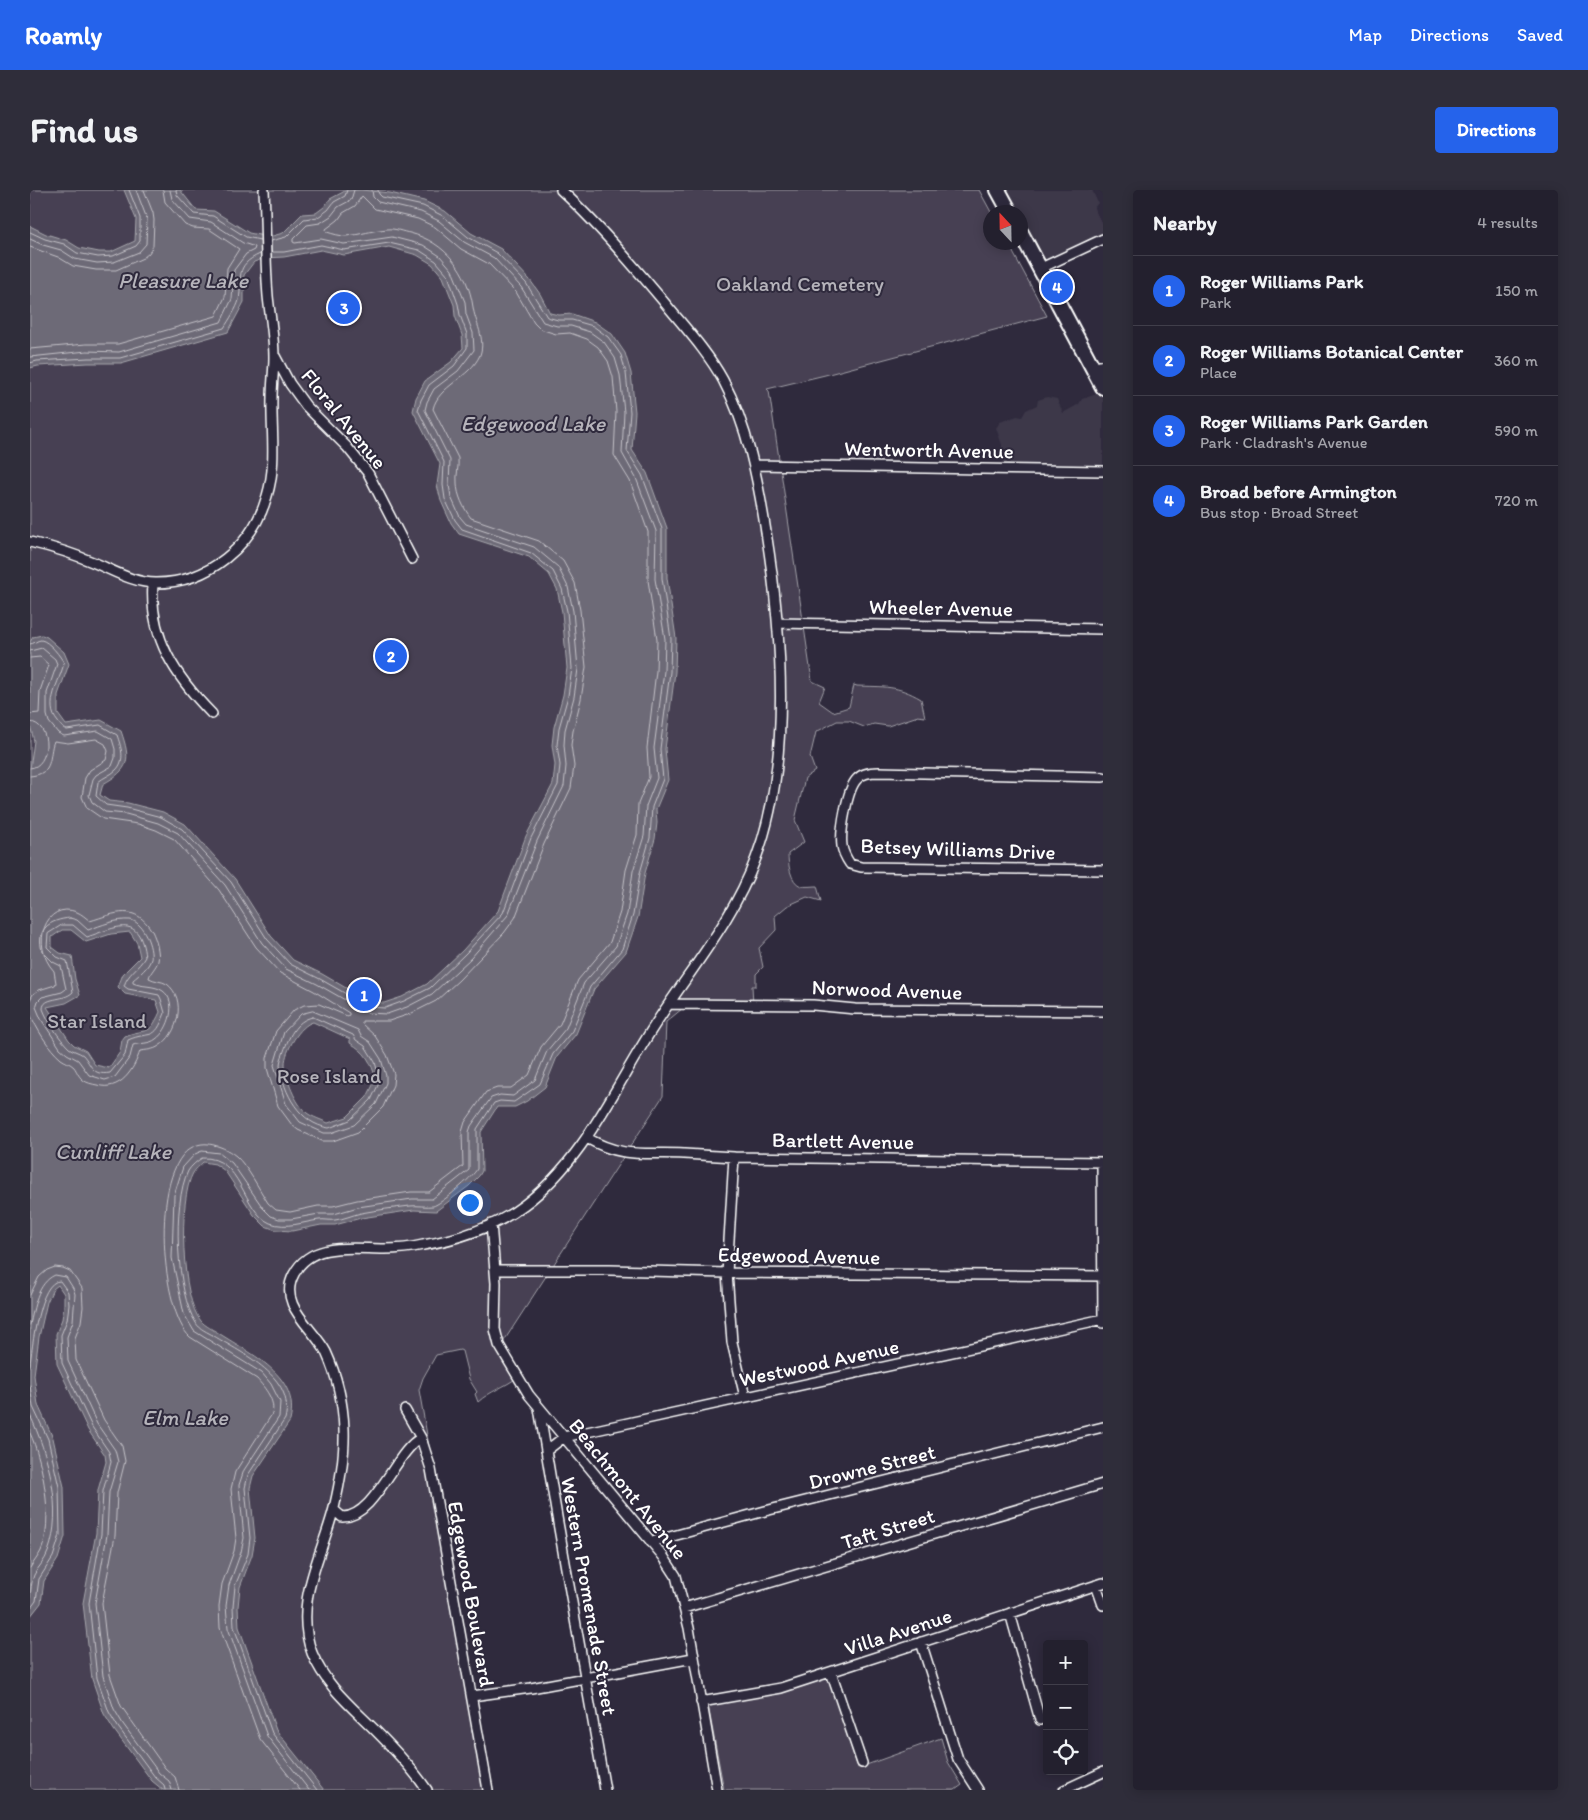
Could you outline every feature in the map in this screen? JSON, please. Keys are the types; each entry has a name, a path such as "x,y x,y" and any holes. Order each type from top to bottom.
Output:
{"main road":[{"path":"998,190 1006,205"},
{"path":"1028,248 1098,366 1103,387"}],"street":[{"path":"30,542 68,552 122,576 153,583 182,580 214,568 234,552 258,519 267,498 272,476 274,356 268,295 264,190"},
{"path":"427,1790 399,1755 334,1690 311,1651 306,1630 306,1596 334,1510 343,1456 344,1434 341,1403 334,1375 325,1351 290,1301 290,1286 294,1274 307,1259 325,1250 345,1248 396,1249 425,1245 452,1239 491,1224 514,1212 562,1170 587,1138 669,1004 742,892 765,834 772,802 778,734 780,696 778,623 769,551 754,465 745,432 733,401 709,357 684,325 619,249 561,190"},
{"path":"1039,269 1103,239"},
{"name":"Floral Avenue","path":"274,356 290,384 306,406 347,448 368,473 412,559"},
{"name":"Wentworth Avenue","path":"754,465 1103,471"},
{"path":"153,583 154,618 167,656 186,686 212,714"},
{"name":"Wheeler Avenue","path":"778,623 1103,629"},
{"name":"Betsey Williams Drive","path":"1103,777 869,773 858,778 848,796 842,840 844,854 850,864 861,868 1103,870"},
{"name":"Norwood Avenue","path":"669,1004 784,1004 855,1009 1103,1011"},
{"name":"Bartlett Avenue","path":"587,1138 604,1147 627,1154 1103,1162"},
{"path":"734,1157 727,1273 732,1342 745,1398"},
{"path":"1103,1162 1103,1320"},
{"name":"Beachmont Avenue","path":"491,1224 495,1270 497,1340 539,1408 663,1556 676,1576 684,1608 717,1790"},
{"name":"Edgewood Avenue","path":"495,1270 1103,1276"},
{"name":"Westwood Avenue","path":"546,1450 564,1437 1103,1320"},
{"name":"Western Promenade Street","path":"539,1408 605,1790"},
{"name":"Edgewood Boulevard","path":"405,1410 421,1438 431,1469 488,1790"},
{"name":"Drowne Street","path":"651,1542 765,1511 1103,1427"},
{"path":"334,1510 338,1516 346,1517 360,1510 388,1478 412,1444 421,1438"},
{"name":"Taft Street","path":"684,1608 1103,1484"},
{"path":"1100,1584 1103,1605"},
{"name":"Villa Avenue","path":"701,1702 781,1688 1100,1584"},
{"path":"1010,1613 1040,1720"},
{"path":"921,1642 958,1759 975,1789"},
{"path":"472,1696 531,1688 693,1658"},
{"path":"831,1672 862,1763"},
{"path":"1064,1790 1103,1772"}],"shaded area":[{"path":"998,190 1092,190 1098,203 1094,208 1103,226 1103,241 1039,269 1028,247 1028,205 1006,205"},
{"path":"1103,392 1103,470 1002,467 1002,445 996,428 1000,422 1017,416 1022,417 1026,410 1037,405 1038,400 1047,397 1057,399 1063,413 1079,404 1082,399"}],"green space":[{"path":"30,190 979,190 987,205 983,205 983,250 1012,250 1047,316 767,389 769,391 812,681 825,687 819,702 833,712 849,707 854,685 883,687 905,691 921,699 925,717 918,716 888,726 874,724 864,727 849,721 837,721 816,732 810,757 815,771 805,778 795,820 804,842 788,854 788,858 790,872 794,881 801,886 817,886 821,901 807,897 787,906 775,916 776,930 759,948 763,967 756,974 756,986 752,986 753,1005 688,1004 666,1022 663,1096 502,1344 518,1377 478,1402 475,1394 477,1392 469,1379 462,1351 460,1350 436,1355 423,1378 419,1390 491,1790 30,1790"},
{"path":"828,1677 858,1768 941,1738 948,1762 962,1785 955,1790 724,1790 708,1705 780,1693"}],"water":[{"path":"124,190 180,190 196,210 214,211 249,233 269,237 283,233 302,214 316,213 330,199 345,191 361,190 390,193 424,201 445,211 471,233 501,249 530,280 550,313 559,315 572,314 595,322 612,334 625,353 631,373 635,412 632,450 647,473 667,528 667,578 676,638 675,672 665,749 668,780 656,809 655,839 645,873 638,917 626,952 594,989 576,1034 557,1057 545,1087 527,1101 515,1107 497,1107 481,1132 482,1171 469,1186 436,1211 414,1210 361,1218 335,1225 321,1225 292,1231 276,1230 265,1226 254,1215 225,1171 215,1164 203,1162 194,1172 188,1186 185,1204 184,1248 189,1292 194,1309 205,1325 259,1358 271,1368 281,1379 288,1391 291,1405 290,1421 253,1476 250,1488 255,1538 252,1555 240,1587 239,1627 276,1730 324,1790 163,1790 152,1781 104,1714 92,1679 83,1603 96,1533 98,1490 106,1462 105,1455 88,1430 57,1364 56,1334 62,1319 64,1305 64,1294 58,1285 53,1289 47,1302 39,1337 34,1375 38,1405 53,1438 64,1487 65,1536 58,1559 44,1581 41,1603 30,1617 30,769 34,741 30,725 30,642 33,637 42,635 64,652 69,664 58,695 58,714 66,725 101,720 121,731 126,749 126,763 119,773 103,784 100,795 109,801 128,803 163,812 185,824 235,879 271,936 293,960 322,974 370,1002 384,1003 402,997 427,984 463,950 498,911 526,836 553,784 555,765 552,745 554,727 563,695 567,668 562,612 557,589 549,574 529,557 459,534 451,523 441,501 437,485 440,464 413,411 416,398 425,381 451,362 463,348 462,335 455,316 454,305 443,277 432,264 417,255 389,247 344,255 321,250 284,257 265,258 254,262 244,275 244,302 228,332 121,363 88,363 30,368 30,226 46,234 66,240 79,248 111,252 135,241 136,219","holes":["62,930 71,930 86,942 111,934 130,932 137,943 140,957 123,974 118,987 125,994 156,1000 160,1012 150,1029 125,1036 122,1040 120,1052 109,1068 95,1065 86,1051 74,1045 47,1007 66,1003 80,995 75,979 72,956 60,953 52,947 52,937","313,1022 350,1039 350,1043 367,1058 376,1079 367,1097 347,1117 328,1123 312,1116 303,1109 292,1091 285,1070 288,1052 294,1039 303,1028"]}],"place":[{"name":"Broad before Armington","path":"1057,287"},
{"name":"Roger Williams Park Garden","path":"344,308"},
{"name":"Roger Williams Botanical Center","path":"391,656"},
{"name":"Roger Williams Park","path":"364,995"}],"water label":[{"name":"Pleasure Lake","path":"183,280"},
{"name":"Edgewood Lake","path":"533,423"},
{"name":"Cunliff Lake","path":"113,1151"},
{"name":"Elm Lake","path":"185,1417"}],"park label":[{"name":"Oakland Cemetery","path":"800,284"},
{"name":"Star Island","path":"97,1021"},
{"name":"Rose Island","path":"329,1076"}]}
